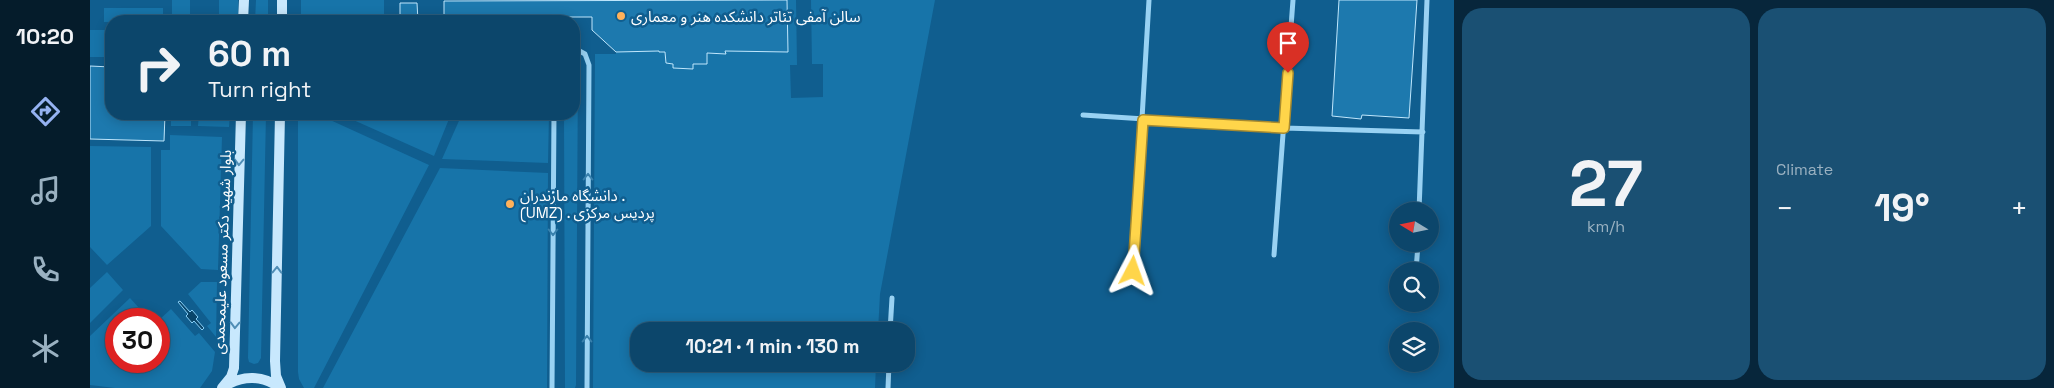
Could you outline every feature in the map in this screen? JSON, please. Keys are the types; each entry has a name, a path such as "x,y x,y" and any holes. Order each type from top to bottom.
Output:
{"main road":[{"path":"243,15 244,0"},
{"path":"282,0 282,15"},
{"name":"بلوار شهید دکتر مسعود علیمحمدی","path":"222,388 229,380 234,368 241,120"},
{"path":"280,120 275,361 276,376 280,388"},
{"path":"222,388 235,381 250,378 265,380 280,388"}],"street":[{"path":"1133,271 1149,0"},
{"path":"1274,255 1293,0"},
{"path":"1419,202 1427,0"},
{"path":"580,51 585,54 589,65 587,388"},
{"path":"1083,115 1284,128 1423,132"},
{"path":"552,388 554,120"},
{"path":"891,322 892,298"},
{"path":"888,388 889,372"}],"shaded area":[{"path":"172,0 190,0 190,15 172,15"},
{"path":"219,0 238,0 238,15 219,15"},
{"path":"256,0 268,0 268,15 255,15"},
{"path":"301,0 384,0 384,15 301,15"},
{"path":"787,0 796,0 797,65 790,65 791,98 823,97 823,64 812,64 811,0 935,0 880,294 878,322 630,322 630,372 876,372 875,388 593,388 595,54 616,54 616,52 658,27 659,52 665,52 666,63 673,64 674,68 692,69 693,64 707,64 707,53 725,54 725,38 752,51 788,52"},
{"path":"104,8 163,8 163,15 105,15 104,22"},
{"path":"90,30 105,30 105,57 90,57"},
{"path":"171,120 191,120 191,126 171,126"},
{"path":"198,120 230,120 229,127 198,126"},
{"path":"253,120 266,120 261,358 258,363 254,364 249,362"},
{"path":"298,120 330,120 429,165 314,388 304,388 299,379"},
{"path":"353,120 449,120 434,156"},
{"path":"459,120 549,120 548,163 442,159"},
{"path":"564,120 578,120 576,385 575,388 565,388"},
{"path":"170,135 222,137 218,270 201,269 161,226 161,150 170,150"},
{"path":"90,146 151,147 151,226 107,265 90,247"},
{"path":"440,168 548,173 547,388 323,388"},
{"path":"107,272 123,290 90,323 90,288"},
{"path":"201,282 217,282 216,337 207,326 211,323 188,294"},
{"path":"130,298 139,308 119,308"},
{"path":"180,301 190,312 192,310 198,317 196,319 204,328 202,330 194,321 192,323 186,316 188,314 178,302"},
{"path":"171,309 195,336 199,333 215,352 212,371 200,388 115,388 90,385 90,336 105,322 105,373 170,373"}],"building":[{"path":"787,0 788,52 725,51 726,54 707,53 707,64 693,64 693,69 673,68 673,64 666,63 665,52 616,52 592,30 592,17 580,17 580,15 444,15 444,1"},
{"path":"1339,0 1417,0 1409,118 1362,115 1361,119 1332,116"},
{"path":"400,3 417,3 418,15 400,15"},
{"path":"90,66 105,67 105,120 165,120 164,141 90,139"}],"place":[{"name":"سالن آمفی تئاتر دانشکده هنر و معماری","path":"621,16"},
{"name":"دانشگاه مازندران . (UMZ) . پردیس مرکزی","path":"510,204"}],"route":[{"path":"1133,271 1143,120 1284,128 1288,73"}]}
